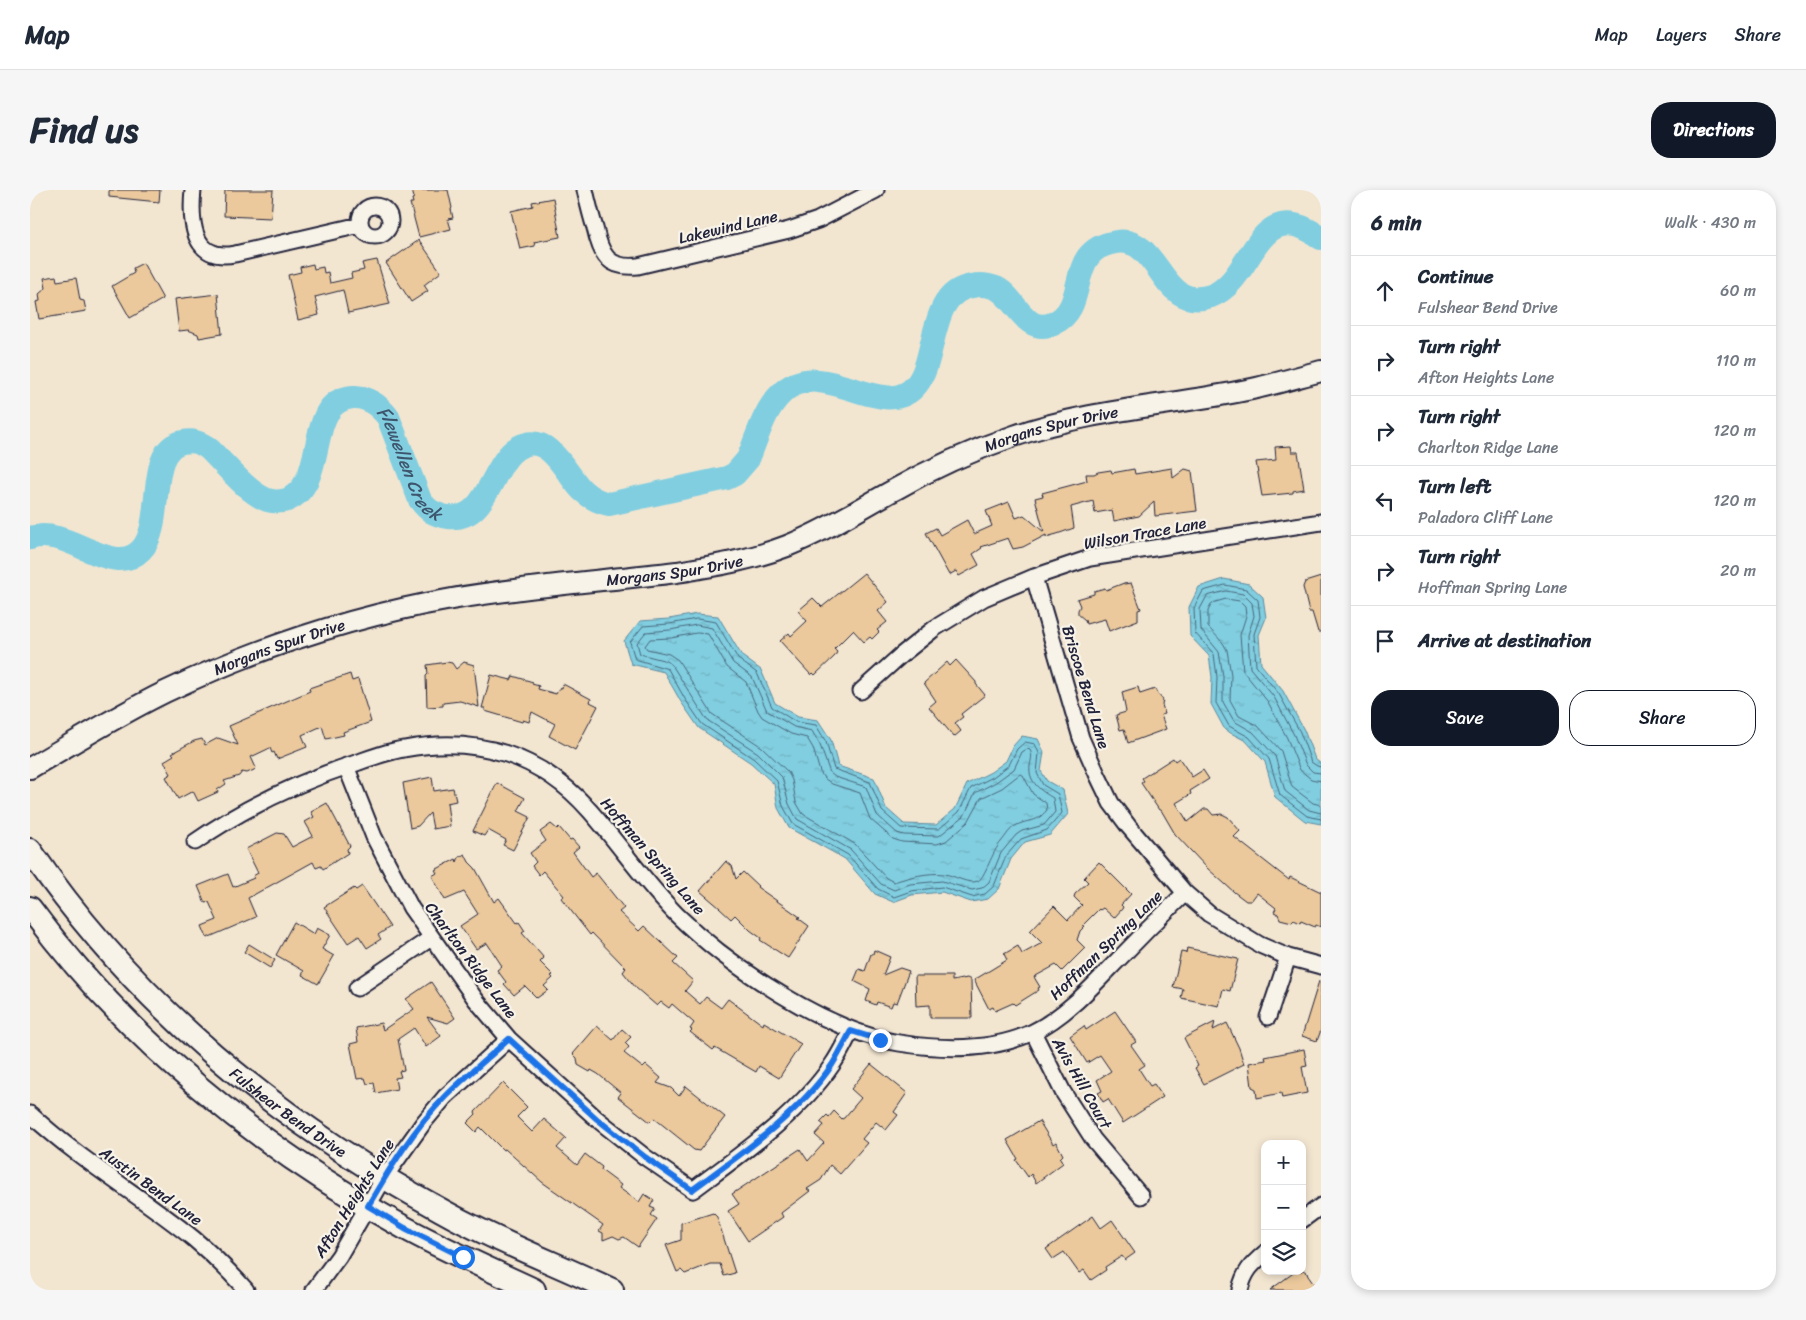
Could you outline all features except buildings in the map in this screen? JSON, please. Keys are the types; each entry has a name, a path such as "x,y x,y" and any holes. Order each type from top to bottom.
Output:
{"main road":[{"name":"Fulshear Bend Drive","path":"30,850 99,942 180,1026 247,1083 304,1126 384,1178 443,1212 612,1290"},
{"name":"Fulshear Bend Drive","path":"30,908 85,974 130,1022 175,1066 260,1135 405,1228 534,1290"}],"street":[{"path":"193,190 191,214 195,234 202,246 217,255 234,254 360,225"},
{"name":"Lakewind Lane","path":"585,190 600,250 612,262 622,266 638,266 789,230 818,220 876,190"},
{"name":"Morgans Spur Drive","path":"30,768 120,715 165,692 253,654 318,632 451,599 677,572 756,556 821,531 934,468 972,451 1016,435 1058,422 1252,389 1321,370"},
{"name":"Wilson Trace Lane","path":"861,691 900,656 936,628 984,598 1034,577 1090,558 1321,522"},
{"name":"Briscoe Bend Lane","path":"1034,577 1081,738 1096,774 1111,802 1129,827 1184,893 1209,914 1260,945 1288,957 1321,966"},
{"name":"Hoffman Spring Lane","path":"195,842 222,823 304,782 346,766 402,749 439,744 473,746 508,753 535,766 560,782 589,810 676,914 707,942 748,972 785,996 851,1031 880,1040 944,1048 977,1047 1006,1041 1033,1032 1064,1012 1184,893"},
{"name":"Charlton Ridge Lane","path":"346,766 374,837 411,908 476,1000 509,1039 597,1119 645,1157 692,1190 760,1140 810,1093 833,1064 851,1031"},
{"path":"357,988 431,938"},
{"path":"1268,1017 1288,957"},
{"name":"Avis Hill Court","path":"1033,1032 1064,1092 1094,1139 1141,1196"},
{"name":"Afton Heights Lane","path":"314,1290 339,1256 384,1178 424,1122 445,1097 509,1039"},
{"name":"Austin Bend Lane","path":"30,1114 80,1156 194,1239 223,1265 246,1290"},
{"path":"1306,1217 1321,1206"},
{"path":"1241,1285 1249,1267 1261,1256"}],"water":[{"path":"1224,579 1249,584 1263,597 1266,618 1259,635 1261,664 1283,691 1304,730 1315,759 1321,764 1321,824 1305,821 1275,797 1265,762 1246,741 1225,730 1211,704 1212,677 1209,656 1190,636 1189,607 1199,587"},
{"path":"697,614 718,616 742,656 761,670 775,703 798,717 818,720 831,740 838,766 874,778 886,808 904,824 936,825 955,809 967,784 991,772 1006,761 1013,746 1022,736 1038,739 1044,752 1041,771 1047,781 1063,790 1068,814 1050,835 1025,842 1011,859 999,889 988,899 971,902 942,892 912,895 893,902 875,894 845,859 789,828 778,808 774,784 751,763 699,728 664,672 631,664 624,641 640,621 669,619"}],"waterway":[{"name":"Flewellen Creek","path":"30,538 45,536 75,544 103,556 117,559 130,558 141,550 153,524 159,473 164,458 171,448 187,441 196,442 208,448 250,490 258,495 270,501 287,500 300,491 308,477 314,461 321,427 328,412 338,402 353,397 369,400 388,417 420,500 429,510 443,516 463,516 474,509 483,498 505,459 515,450 527,444 536,444 544,447 559,460 583,491 589,496 609,504 727,478 735,474 748,459 765,416 775,401 781,394 797,383 815,381 833,383 870,395 888,397 904,395 917,384 924,372 941,313 948,300 958,291 978,285 996,288 1028,320 1036,325 1044,326 1054,323 1065,315 1072,304 1083,267 1089,256 1100,247 1116,242 1131,243 1143,250 1170,285 1181,294 1194,298 1211,296 1225,287 1269,231 1282,225 1299,226 1321,238"}],"route":[{"path":"463,1257 405,1228 368,1206 398,1158 445,1097 509,1039 597,1119 645,1157 692,1190 760,1140 810,1093 833,1064 851,1031 880,1040"}]}
